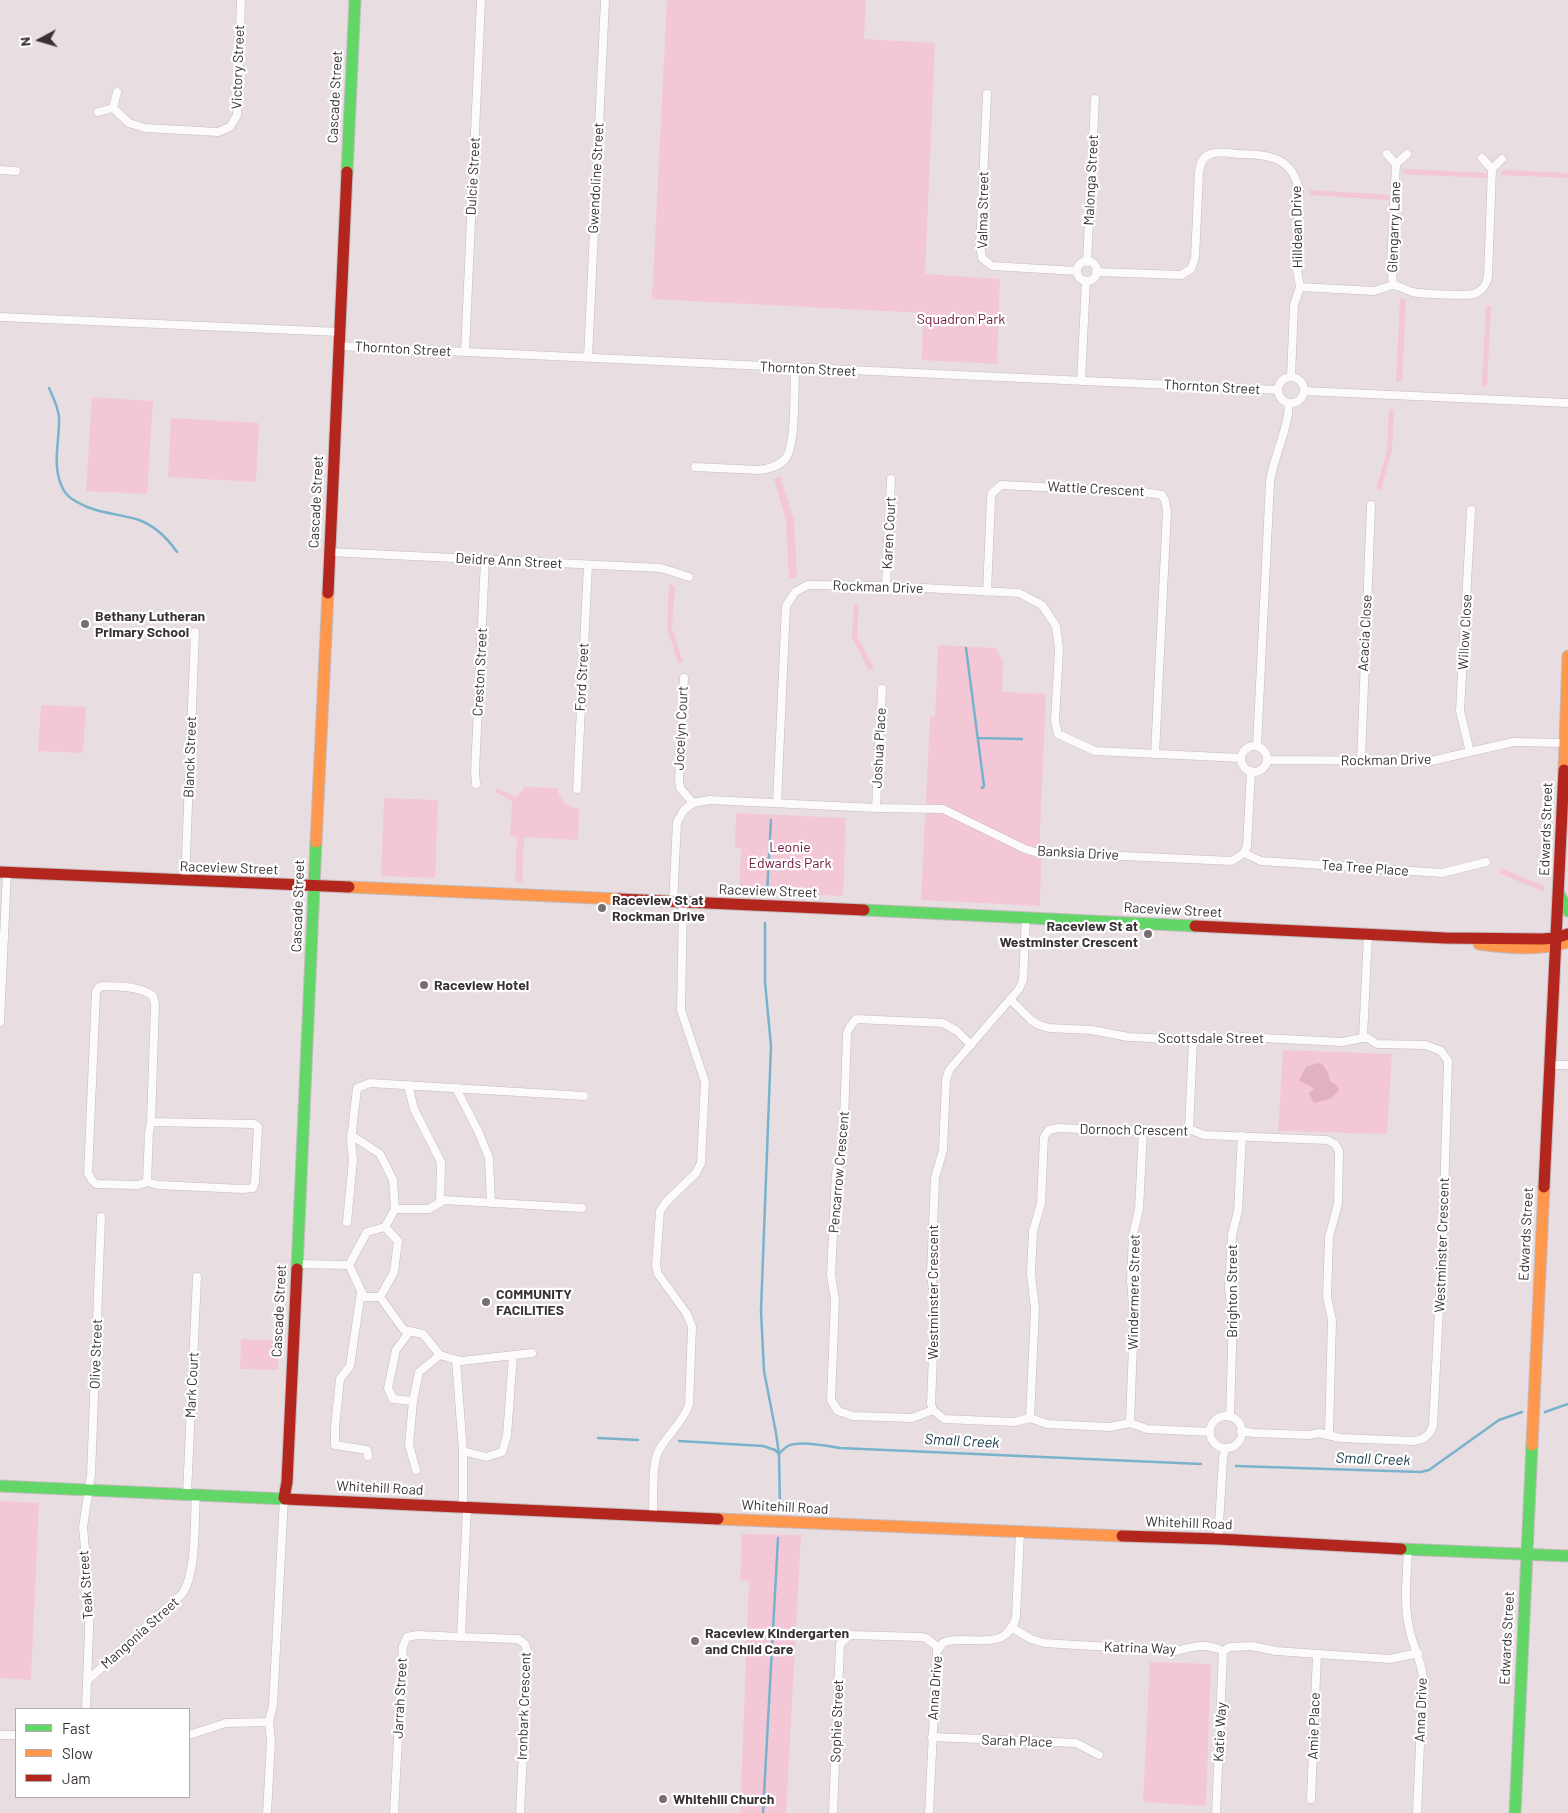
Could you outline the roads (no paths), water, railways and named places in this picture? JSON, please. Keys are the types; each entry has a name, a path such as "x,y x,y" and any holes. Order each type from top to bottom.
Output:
{"street":[{"name":"Victory Street","path":"113,108 129,123 145,128 218,132 230,127 237,115 241,0"},
{"name":"Cascade Street","path":"267,1813 271,1741 269,1722 272,1706 284,1498 287,1482 355,0"},
{"name":"Dulcie Street","path":"464,352 481,0"},
{"name":"Gwendoline Street","path":"588,357 605,0"},
{"path":"98,112 113,108 117,92"},
{"name":"Valma Street","path":"987,94 980,245 982,258 992,266 1077,271"},
{"name":"Malonga Street","path":"1086,262 1095,99"},
{"name":"Hilldean Drive","path":"1096,272 1173,276 1191,269 1195,258 1199,172 1203,160 1211,154 1256,154 1267,155 1280,160 1290,170 1297,182 1299,192 1296,266 1300,287 1294,305 1291,377"},
{"name":"Glengarry Lane","path":"1300,287 1374,291 1393,285 1391,264 1396,164 1387,154"},
{"name":"Glengarry Lane","path":"1396,164 1407,154"},
{"path":"1482,158 1492,169"},
{"path":"1393,285 1415,292 1466,295 1476,293 1482,289 1488,276 1492,169 1502,159"},
{"path":"0,170 16,171"},
{"path":"1086,262 1094,265 1096,272 1094,278 1086,281 1078,276 1077,271 1081,263 1086,262"},
{"path":"1081,381 1086,281"},
{"name":"Thornton Street","path":"0,317 339,332"},
{"name":"Thornton Street","path":"338,346 1278,390"},
{"path":"695,467 767,470 782,462 791,449 795,368"},
{"path":"1291,377 1301,383 1304,391 1299,400 1288,403 1282,400 1278,390 1278,386 1283,379 1291,377"},
{"path":"1304,391 1568,403"},
{"path":"1257,746 1270,482 1273,464 1288,417 1290,408 1288,403"},
{"name":"Karen Court","path":"886,586 892,479"},
{"name":"Wattle Crescent","path":"987,592 991,499 992,493 1002,485 1143,492 1162,495 1167,511 1155,754"},
{"name":"Acacia Close","path":"1361,761 1371,505"},
{"name":"Willow Close","path":"1470,752 1460,711 1471,510"},
{"name":"Deidre Ann Street","path":"329,552 661,568 688,578"},
{"name":"Creston Street","path":"476,784 475,771 485,560"},
{"name":"Ford Street","path":"577,788 588,565"},
{"name":"Rockman Drive","path":"777,803 786,606 795,592 808,585 886,586 1019,593 1042,605 1056,626 1059,649 1055,721 1058,734 1095,751 1241,758"},
{"name":"Blanck Street","path":"185,881 195,632"},
{"name":"Edwards Street","path":"1515,1813 1549,1064 1559,894 1568,656"},
{"name":"Jocelyn Court","path":"684,678 679,780 680,788 693,803"},
{"name":"Joshua Place","path":"876,808 882,689"},
{"name":"Rockman Drive","path":"1267,760 1431,761 1513,742 1564,743"},
{"path":"1257,746 1264,751 1267,760 1263,768 1256,772 1251,772 1243,765 1241,758 1245,750 1249,747 1257,746"},
{"path":"1244,853 1247,846 1251,772"},
{"path":"653,1516 656,1459 659,1450 686,1415 689,1405 692,1327 687,1314 658,1274 656,1265 660,1211 666,1202 696,1173 701,1164 705,1091 702,1069 680,1010 677,822 684,810 693,803 708,800 777,803"},
{"name":"Banksia Drive","path":"777,803 943,809 1034,852 1232,861 1244,853"},
{"name":"Tea Tree Place","path":"1244,853 1261,861 1442,874 1486,862"},
{"path":"0,1022 4,872"},
{"name":"Raceview Street","path":"4,872 1556,942"},
{"path":"1559,894 1568,911"},
{"name":"Westminster Crescent","path":"932,1410 935,1306 931,1273 936,1178 943,1150 946,1080 949,1070 1019,989 1023,980 1026,917"},
{"path":"1362,1038 1368,934"},
{"path":"1556,942 1568,934"},
{"path":"1556,942 1568,942"},
{"path":"147,1182 155,1004 153,996 148,992 129,987 104,986 96,992 88,1173 92,1180 96,1184 102,1185 138,1186 147,1182 158,1185 243,1190 253,1188 255,1182 258,1127 254,1124 151,1122"},
{"name":"Scottsdale Street","path":"1010,999 1031,1020 1049,1028 1092,1030 1128,1037 1218,1041 1243,1037 1342,1042 1362,1038"},
{"name":"Pencarrow Crescent","path":"932,1410 912,1418 853,1416 838,1411 831,1400 836,1300 831,1275 836,1173 843,1148 848,1034 849,1028 856,1019 943,1023 957,1031 971,1045"},
{"name":"Westminster Crescent","path":"1241,1431 1254,1434 1309,1435 1319,1433 1340,1438 1414,1441 1424,1439 1430,1433 1433,1426 1435,1414 1448,1061 1441,1051 1426,1045 1377,1044 1368,1038 1362,1038"},
{"path":"1189,1129 1193,1040"},
{"path":"1549,1064 1568,1065"},
{"path":"347,1222 353,1160 351,1135 357,1088 370,1084 408,1085 584,1096"},
{"path":"408,1085 414,1109 441,1162 440,1203"},
{"path":"456,1088 479,1132 489,1158 491,1202"},
{"name":"Dornoch Crescent","path":"1030,1418 1035,1309 1031,1266 1033,1231 1040,1204 1044,1137 1049,1130 1058,1128 1174,1133 1189,1129 1204,1135 1327,1140 1339,1150 1338,1204 1330,1237 1327,1298 1332,1320 1329,1434"},
{"name":"Windermere Street","path":"1130,1423 1134,1317 1131,1281 1133,1235 1139,1209 1143,1131"},
{"path":"348,1266 367,1232 385,1227 395,1209 393,1180 380,1154 351,1135"},
{"name":"Brighton Street","path":"1230,1417 1233,1316 1229,1281 1232,1235 1238,1211 1242,1136"},
{"path":"395,1209 429,1209 444,1200 582,1208"},
{"name":"Olive Street","path":"88,1490 92,1465 101,1217"},
{"path":"380,1297 394,1272 398,1241 385,1227"},
{"path":"296,1264 348,1266"},
{"path":"348,1266 364,1296 380,1297"},
{"name":"Mark Court","path":"191,1494 197,1277"},
{"path":"361,1292 350,1366 340,1379 334,1428 335,1445 367,1450 368,1456"},
{"path":"380,1297 404,1330 422,1334 440,1355 461,1361 532,1353"},
{"path":"410,1331 396,1350 388,1388 393,1399 413,1401"},
{"path":"416,1470 409,1446 413,1401 419,1372 440,1355"},
{"path":"463,1452 486,1457 502,1452 507,1436 513,1355"},
{"path":"456,1360 465,1507 461,1637"},
{"path":"932,1410 944,1419 1014,1422 1030,1418 1042,1423 1056,1425 1110,1427 1130,1423 1147,1429 1210,1432"},
{"path":"1221,1417 1230,1417 1238,1422 1241,1431 1239,1441 1225,1448 1213,1442 1210,1432 1212,1424 1216,1420 1221,1417"},
{"path":"1218,1539 1225,1448"},
{"name":"Whitehill Road","path":"0,1486 1568,1556"},
{"name":"Teak Street","path":"86,1708 90,1603 82,1527 88,1490"},
{"name":"Mangonia Street","path":"88,1680 182,1594 188,1586 192,1573 191,1494"},
{"path":"1011,1627 1016,1617 1020,1533"},
{"name":"Anna Drive","path":"1408,1550 1406,1607 1410,1632 1422,1664 1423,1677 1417,1813"},
{"name":"Anna Drive","path":"929,1813 936,1657 939,1648 943,1643 954,1639 995,1640 1003,1636 1011,1627"},
{"name":"Katrina Way","path":"1011,1627 1038,1642 1176,1651 1196,1646 1212,1646 1224,1651 1230,1646 1252,1646 1276,1652 1390,1659 1403,1658 1418,1653"},
{"name":"Jarrah Street","path":"394,1813 403,1646 407,1637 417,1635 461,1637"},
{"name":"Sophie Street","path":"833,1813 840,1644 850,1635 911,1637 926,1638 939,1648"},
{"name":"Ironbark Crescent","path":"461,1637 518,1639 525,1644 528,1654 520,1813"},
{"name":"Katie Way","path":"1216,1813 1224,1651"},
{"name":"Amie Place","path":"1311,1799 1317,1654"},
{"path":"190,1735 226,1723 269,1722"},
{"path":"0,1735 15,1736"},
{"name":"Sarah Place","path":"932,1737 1076,1743 1099,1755"}],"waterway":[{"path":"49,388 59,417 57,471 63,489 69,497 92,509 145,523 161,533 177,552"},
{"path":"966,648 984,786 982,788"},
{"path":"978,738 1022,739"},
{"path":"767,894 771,820"},
{"path":"765,923 765,982 771,1046 761,1311 764,1371 779,1454"},
{"name":"Small Creek","path":"1545,1412 1568,1404"},
{"name":"Small Creek","path":"1236,1466 1421,1472 1429,1470 1499,1420 1522,1412"},
{"path":"598,1438 638,1440"},
{"path":"679,1441 763,1446 778,1453"},
{"name":"Small Creek","path":"780,1508 779,1454 793,1444 813,1444 840,1448 1201,1464"},
{"name":"Small Creek","path":"763,1813 778,1538"}],"place":[{"name":"Bethany Lutheran Primary School","path":"85,624"},
{"name":"Raceview St at Rockman Drive","path":"602,908"},
{"name":"Raceview St at Westminster Crescent","path":"1148,934"},
{"name":"Raceview Hotel","path":"424,985"},
{"name":"COMMUNITY FACILITIES","path":"486,1302"},
{"name":"Raceview Kindergarten and Child Care","path":"695,1641"},
{"name":"Whitehill Church","path":"663,1799"}],"park label":[{"name":"Squadron Park","path":"961,319"},
{"name":"Leonie Edwards Park","path":"790,856"}]}
